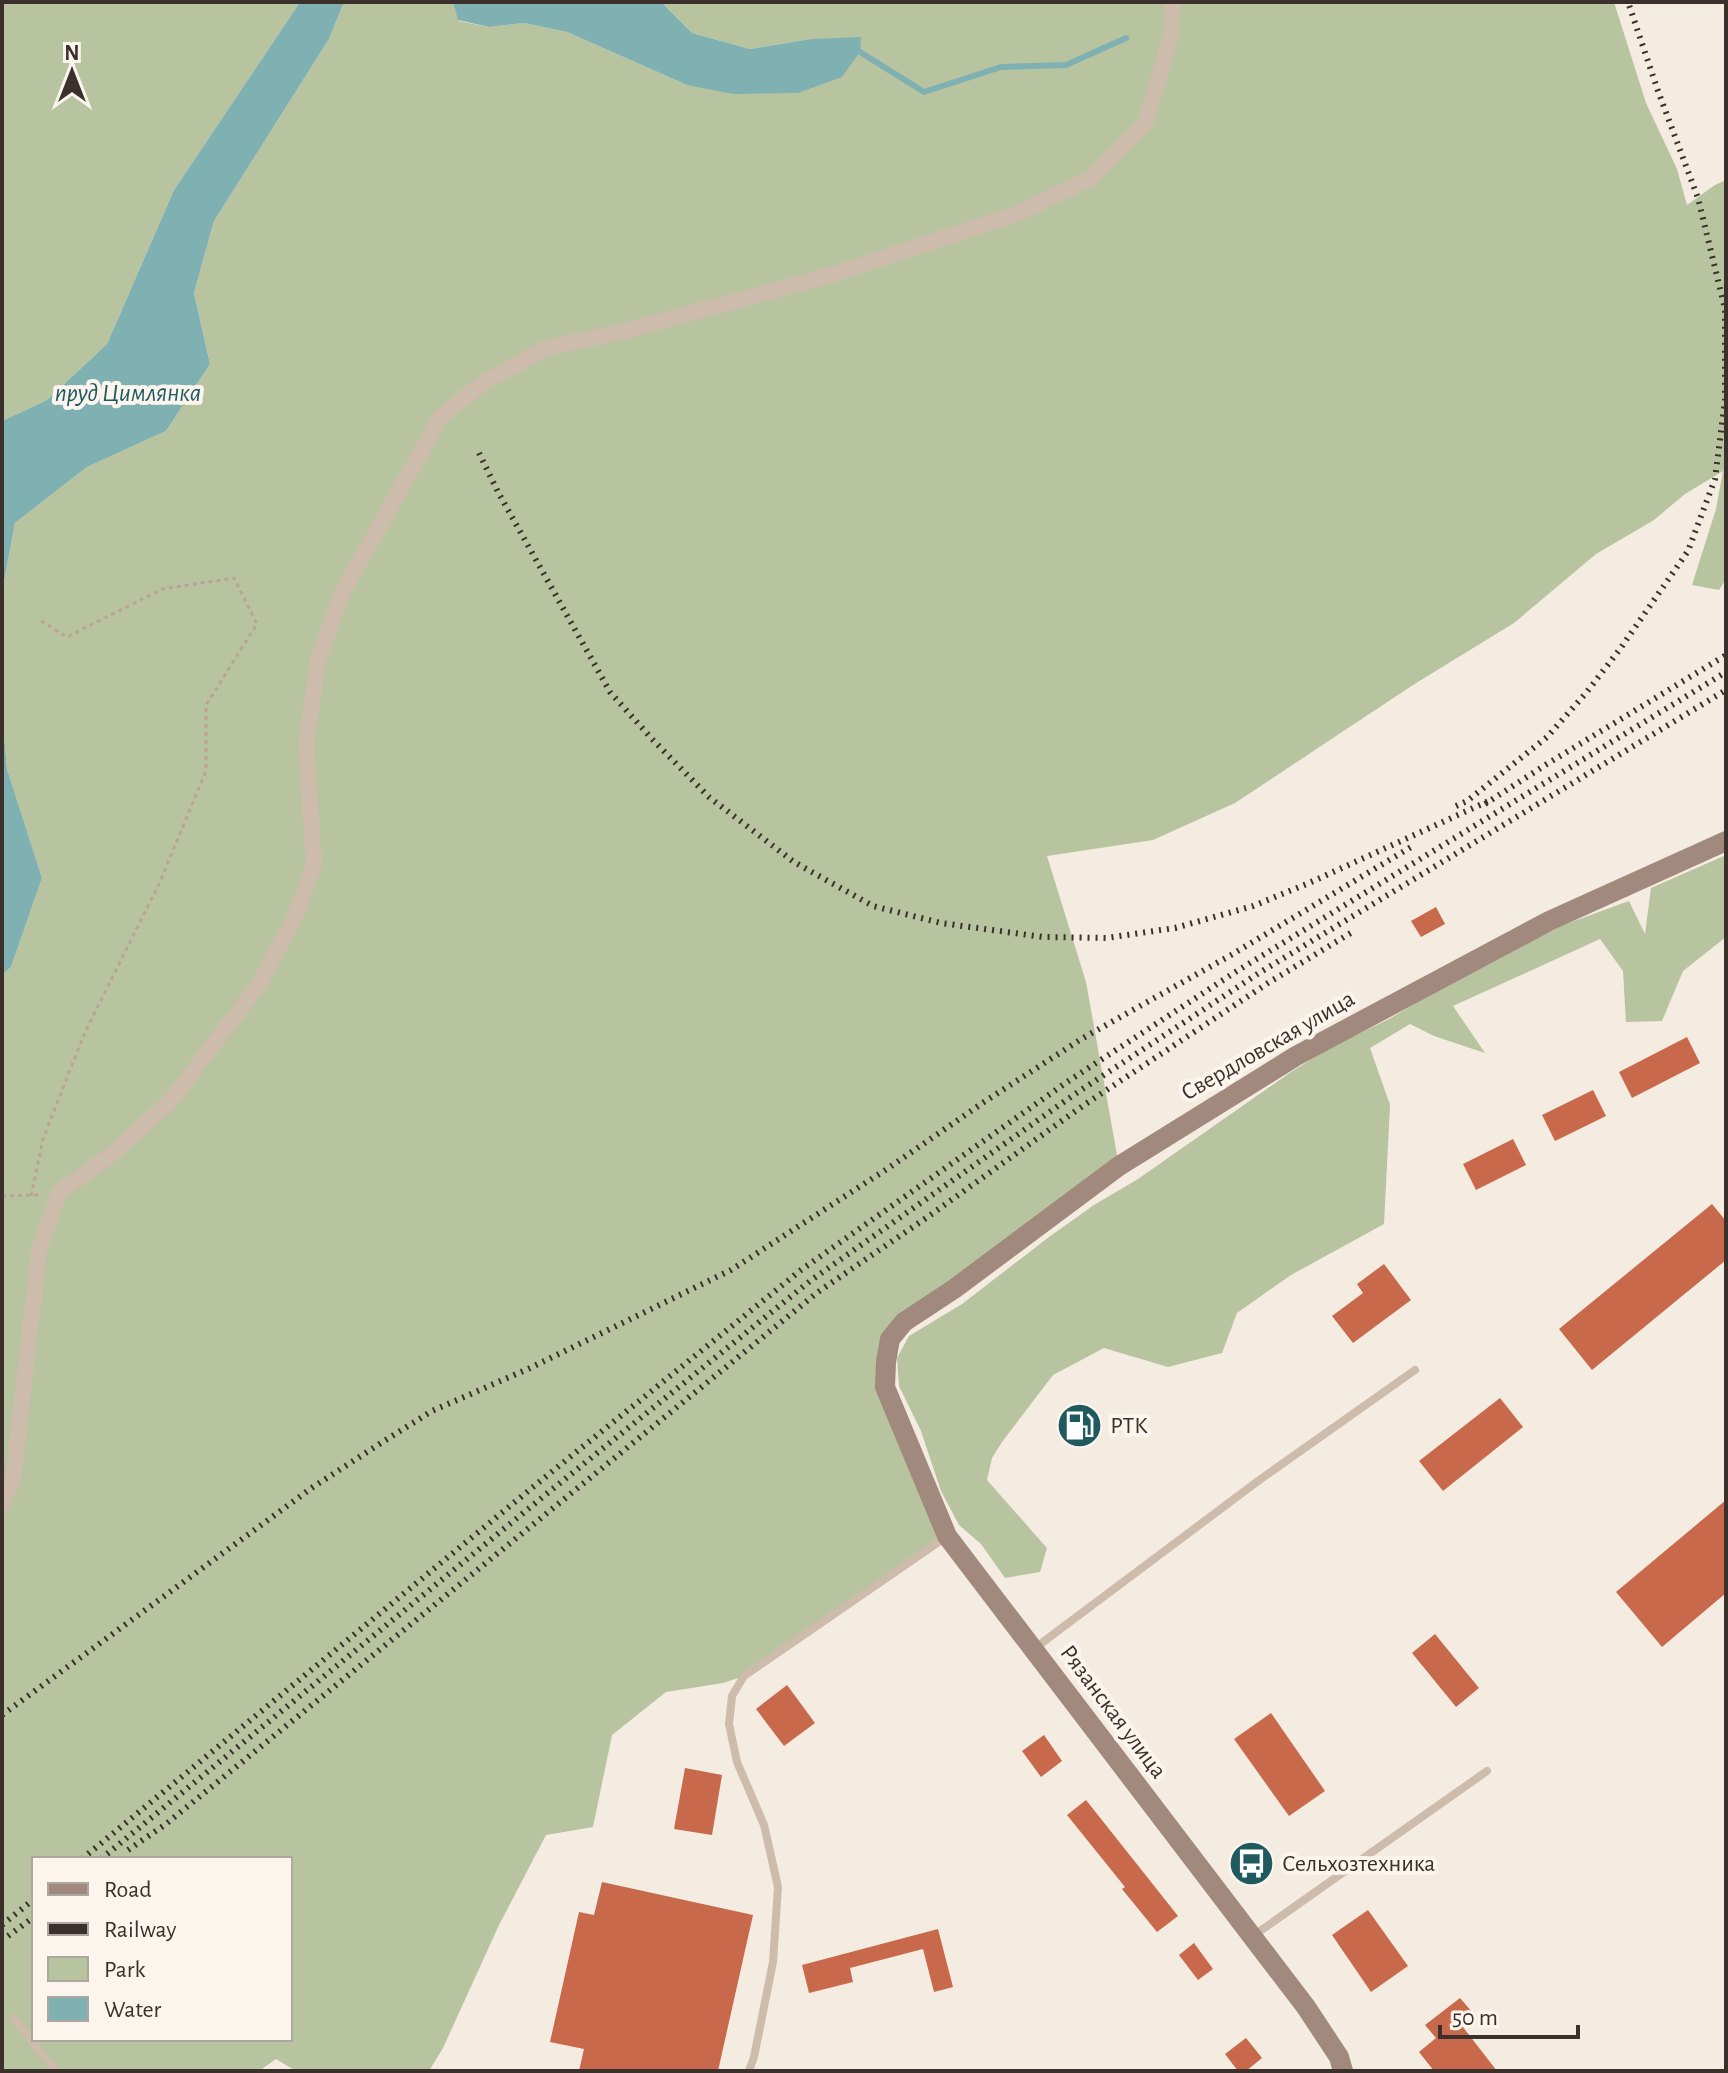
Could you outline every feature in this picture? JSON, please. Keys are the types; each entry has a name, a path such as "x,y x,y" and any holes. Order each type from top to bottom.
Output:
{"main road":[{"name":"Свердловская улица","path":"886,1362 890,1339 904,1322 954,1289 1119,1166 1282,1064 1549,921 1726,841"},
{"name":"Рязанская улица","path":"886,1362 885,1387 947,1536 1252,1936 1323,2032 1339,2057 1343,2071"}],"street":[{"path":"2,1504 13,1480 39,1250 59,1192 107,1158 168,1104 258,986 295,917 314,865 306,744 318,661 341,595 441,416 483,383 548,347 621,332 831,275 1016,214 1091,178 1145,124 1171,36 1173,2"}],"lane":[{"path":"1033,1649 1258,1481 1415,1370"},
{"path":"749,2071 773,1962 778,1887 764,1825 737,1762 729,1724 732,1696 744,1676 947,1536"},
{"path":"1252,1936 1487,1771"},
{"path":"14,2018 32,2041"},
{"path":"32,2041 56,2071"}],"path":[{"path":"31,1196 43,1139 85,1032 159,884 206,771 206,705 257,624 234,578 162,589 67,637 38,619"},
{"path":"2,1196 59,1192"}],"green space":[{"path":"2,2 300,2 174,190 107,344 47,400 2,421"},
{"path":"344,2 453,2 459,21 489,27 524,23 567,32 687,85 811,39 750,49 692,33 661,2 1614,2 1646,103 1677,169 1687,205 1726,180 1726,579 1719,590 1692,585 1716,509 1723,471 1685,494 1654,520 1596,554 1514,623 1413,685 1235,803 1153,840 1047,856 1086,982 1119,1166 904,1322 886,1362 947,1536 744,1676 723,1683 666,1692 612,1735 593,1827 546,1835 429,2071 296,2071 276,2059 259,2071 2,2071 2,975 11,967 42,878 7,769 2,712 2,592 15,523 87,467 166,431 210,364 194,293 214,221 329,39"},
{"path":"1726,855 1726,937 1683,971 1662,1021 1626,1022 1623,971 1600,939 1453,1006 1485,1053 1434,1036 1410,1024 1370,1048 1390,1105 1384,1224 1291,1275 1237,1313 1222,1353 1168,1367 1104,1348 1053,1375 992,1458 987,1480 1047,1548 1040,1572 1005,1578 981,1544 959,1525 941,1491 921,1431 899,1386 897,1358 909,1336 962,1304 1094,1205 1138,1179 1326,1050 1563,925 1629,901 1645,934 1651,888"}],"water":[{"name":"пруд Цимлянка","path":"300,2 344,2 329,39 214,221 194,293 210,364 166,431 87,467 15,523 2,592 2,421 47,400 107,344 174,190"},
{"path":"453,2 661,2 692,33 750,49 811,39 861,37 860,52 842,77 798,93 733,94 687,85 567,32 524,23 489,27 458,20"},
{"path":"2,712 7,769 42,878 11,967 2,975"}],"building":[{"path":"1436,907 1445,924 1421,937 1411,921"},
{"path":"1687,1037 1700,1063 1632,1098 1619,1072"},
{"path":"1593,1090 1606,1116 1555,1141 1542,1115"},
{"path":"1513,1139 1526,1165 1476,1190 1463,1164"},
{"path":"1712,1204 1726,1221 1726,1260 1592,1370 1559,1329"},
{"path":"1384,1264 1411,1300 1353,1343 1332,1316 1363,1293 1357,1284"},
{"path":"1500,1398 1523,1427 1443,1491 1419,1461"},
{"name":"РТК","path":"1088,1409 1098,1422 1071,1442 1061,1429"},
{"path":"1726,1500 1726,1593 1662,1647 1616,1592"},
{"path":"1435,1634 1479,1688 1456,1707 1412,1653"},
{"path":"787,1685 815,1723 784,1746 756,1709"},
{"path":"1271,1713 1325,1791 1289,1816 1234,1739"},
{"path":"1044,1735 1062,1761 1041,1777 1022,1751"},
{"path":"685,1768 722,1775 712,1835 674,1829"},
{"path":"1086,1800 1178,1916 1157,1932 1067,1815"},
{"path":"602,1882 753,1915 718,2071 579,2071 584,2049 550,2042 579,1912 594,1915"},
{"path":"1368,1910 1408,1966 1371,1992 1332,1935"},
{"path":"938,1929 953,1987 934,1992 923,1949 850,1968 853,1982 809,1993 802,1965"},
{"path":"1194,1943 1213,1969 1198,1980 1179,1955"},
{"path":"1460,1998 1472,2012 1459,2022 1497,2071 1434,2071 1419,2052 1436,2038 1425,2025"},
{"path":"1246,2038 1262,2058 1246,2071 1238,2071 1225,2054"}],"waterway":[{"path":"860,52 924,92 1001,67 1066,65 1126,38"}],"railway":[{"path":"1456,806 1467,801 1547,737 1586,693 1688,551 1715,479 1725,400 1725,309 1698,198 1628,2"},
{"path":"479,453 610,692 709,797 794,862 873,906 941,923 1043,937 1106,938 1175,928 1253,906 1493,799"},
{"path":"1485,804 1726,655"},
{"path":"84,1857 801,1270 1067,1082 1237,971 1726,672"},
{"path":"103,1857 810,1281 1075,1094 1259,973 1726,690"},
{"path":"2,1715 313,1487 432,1411 530,1368 731,1270 1083,1038 1231,955 1411,847"},
{"path":"128,1850 166,1824 818,1292 1084,1105 1268,983 1354,931"},
{"path":"2,1925 32,1901"},
{"path":"8,1936 32,1918"}],"place":[{"name":"РТК","path":"1079,1426"},
{"name":"Сельхозтехника","path":"1251,1864"}]}
